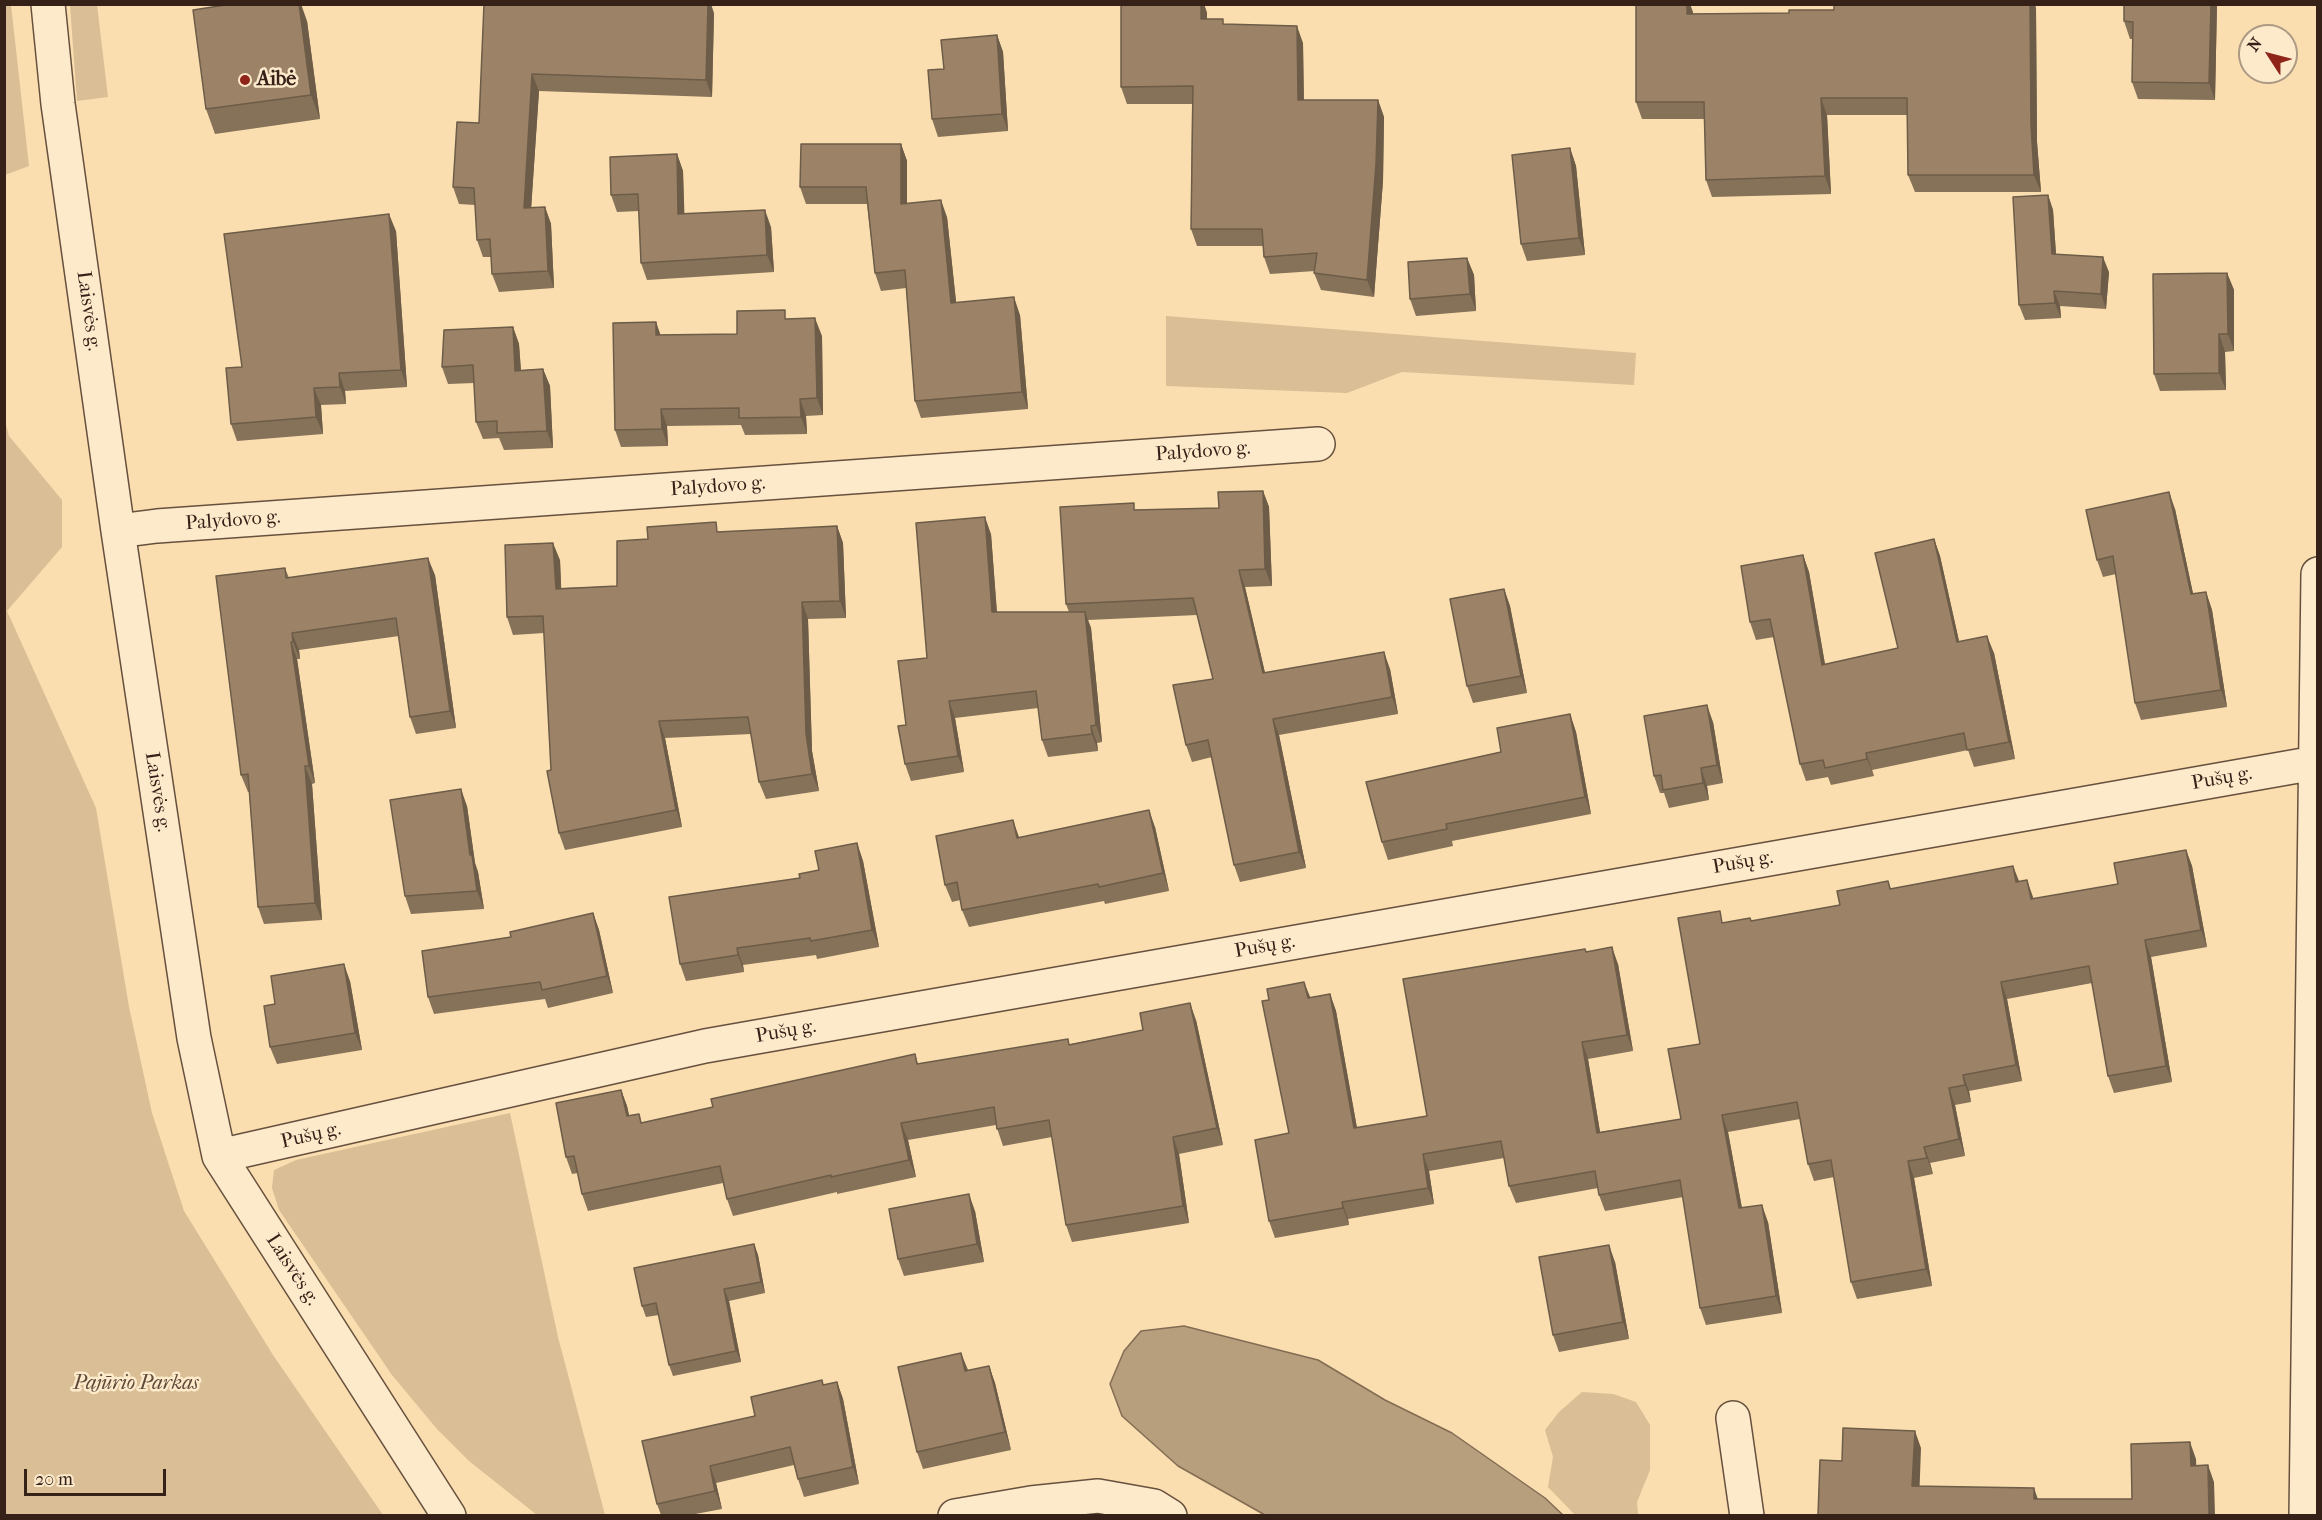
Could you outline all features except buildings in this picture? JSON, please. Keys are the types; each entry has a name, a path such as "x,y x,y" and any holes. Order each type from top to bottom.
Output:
{"street":[{"name":"Laisvės g.","path":"48,4 58,104 118,531 194,1038 219,1156 449,1515"},
{"name":"Palydovo g.","path":"118,531 157,526 1318,444"},
{"path":"2306,1515 2318,574"},
{"name":"Pušų g.","path":"219,1156 705,1046 2315,763"},
{"path":"1733,1419 1747,1515"},
{"path":"955,1515 1031,1503 1098,1496 1154,1506 1170,1515"}],"green space":[{"path":"4,5 11,5 29,166 5,175"},
{"path":"70,5 97,5 108,97 77,101"},
{"path":"1166,316 1636,353 1634,385 1402,372 1347,393 1166,386"},
{"name":"Pajūrio Parkas","path":"5,421 9,436 62,500 62,547 7,611 96,808 129,1007 152,1113 184,1211 273,1355 383,1515 5,1515"},
{"path":"510,1113 558,1337 605,1515 537,1515 469,1461 437,1429 392,1375 279,1210 272,1188 274,1170 296,1160"},
{"path":"1582,1392 1613,1394 1636,1402 1650,1425 1650,1470 1637,1502 1638,1515 1575,1515 1548,1487 1553,1457 1545,1430 1559,1412"}],"shaded area":[{"path":"1184,1326 1318,1360 1385,1400 1452,1433 1545,1498 1563,1515 1265,1515 1178,1466 1122,1416 1110,1384 1124,1351 1141,1331"}],"place":[{"name":"Aibė","path":"245,80"}]}
